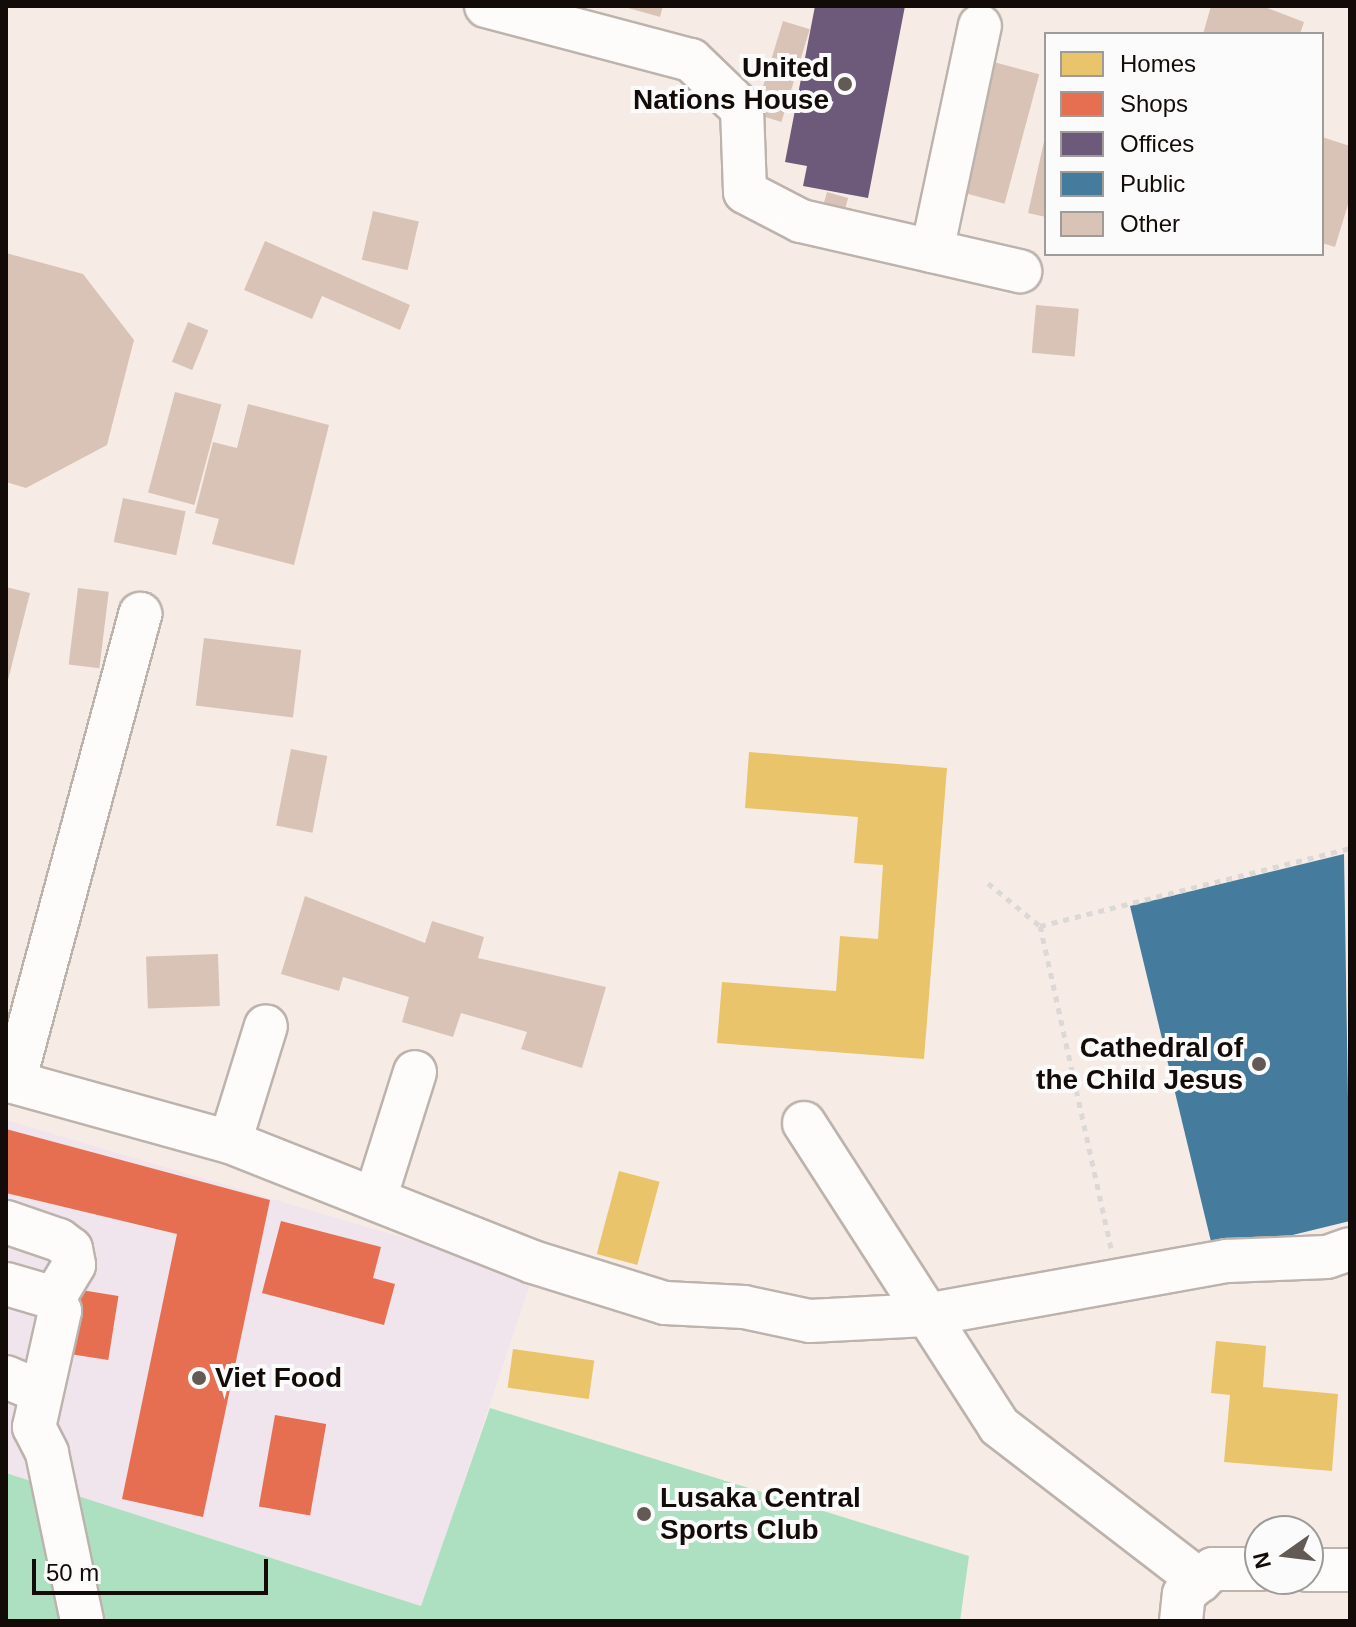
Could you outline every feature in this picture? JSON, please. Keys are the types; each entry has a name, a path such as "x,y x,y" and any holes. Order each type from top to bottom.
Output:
{"street":[{"path":"486,6 644,51 691,60 742,109 745,192 801,221 1020,271"},
{"path":"932,251 980,26"},
{"path":"140,614 10,1081 230,1142 375,1199 665,1303 744,1307 810,1321 926,1315 1119,1280 1350,1249"},
{"path":"230,1142 266,1026"},
{"path":"375,1199 415,1072"},
{"path":"804,1123 999,1426 1200,1581"},
{"path":"6,1222 71,1249 74,1265 54,1298"},
{"path":"6,1284 54,1298 60,1311 23,1385 34,1427 47,1453 82,1621"},
{"path":"6,1442 47,1453"},
{"path":"1181,1621 1184,1594 1213,1569 1244,1569"},
{"path":"1324,1570 1350,1570"}],"path":[{"path":"1040,926 1350,848"},
{"path":"988,883 1040,926 1119,1280"}],"shaded area":[{"path":"6,1120 533,1276 422,1606 6,1473"}],"green space":[{"name":"Lusaka Central Sports Club","path":"490,1408 969,1556 960,1621 6,1621 6,1473 421,1606"}],"building: Homes":[{"path":"749,752 947,768 924,1059 717,1043 722,982 836,991 840,936 878,939 883,865 854,863 858,817 745,808"},
{"path":"619,1171 660,1182 637,1265 597,1254"},
{"path":"1216,1341 1266,1346 1263,1387 1338,1394 1332,1471 1224,1462 1230,1395 1211,1393"},
{"path":"513,1349 594,1360 589,1399 508,1388"}],"building: Shops":[{"path":"6,1129 270,1200 203,1517 122,1499 177,1234 6,1193"},
{"path":"281,1221 381,1247 373,1278 395,1284 384,1325 262,1293"},
{"path":"75,1289 118,1296 108,1360 65,1353"},
{"path":"275,1415 326,1424 310,1516 259,1507"}],"building: Offices":[{"name":"United Nations House","path":"815,6 905,6 868,198 803,186 807,166 785,162"}],"building: Public":[{"name":"Cathedral of the Child Jesus","path":"1344,854 1350,1221 1214,1254 1130,906"}],"building: Other":[{"path":"621,6 663,6 660,17"},
{"path":"1211,6 1262,6 1304,22 1301,32 1204,32"},
{"path":"783,21 810,29 781,122 755,114"},
{"path":"990,61 1039,74 1005,204 955,190"},
{"path":"1324,138 1350,146 1350,198 1335,247 1324,244"},
{"path":"1044,141 1044,217 1028,213"},
{"path":"827,192 848,198 843,214 822,208"},
{"path":"373,211 419,222 408,270 362,260"},
{"path":"265,241 410,305 400,330 322,296 312,319 244,290"},
{"path":"6,253 83,274 134,340 107,445 26,488 6,482"},
{"path":"1036,305 1079,309 1075,357 1032,353"},
{"path":"188,322 208,330 192,370 172,362"},
{"path":"175,392 221,404 194,505 148,492"},
{"path":"248,404 329,425 294,565 212,544 219,519 195,513 213,442 237,448"},
{"path":"123,498 186,511 176,555 114,542"},
{"path":"6,587 30,593 7,684 6,684"},
{"path":"78,588 109,592 99,668 69,664"},
{"path":"204,638 301,650 293,717 196,705"},
{"path":"291,749 327,756 312,833 276,826"},
{"path":"305,896 425,943 432,921 484,937 478,958 606,987 582,1068 521,1049 527,1032 461,1013 453,1037 402,1022 409,997 343,977 339,991 281,974"},
{"path":"218,954 220,1006 148,1008 146,957"}],"place":[{"name":"United Nations House","path":"845,84"},
{"name":"Cathedral of the Child Jesus","path":"1259,1064"},
{"name":"Viet Food","path":"199,1378"},
{"name":"Lusaka Central Sports Club","path":"644,1514"}]}
